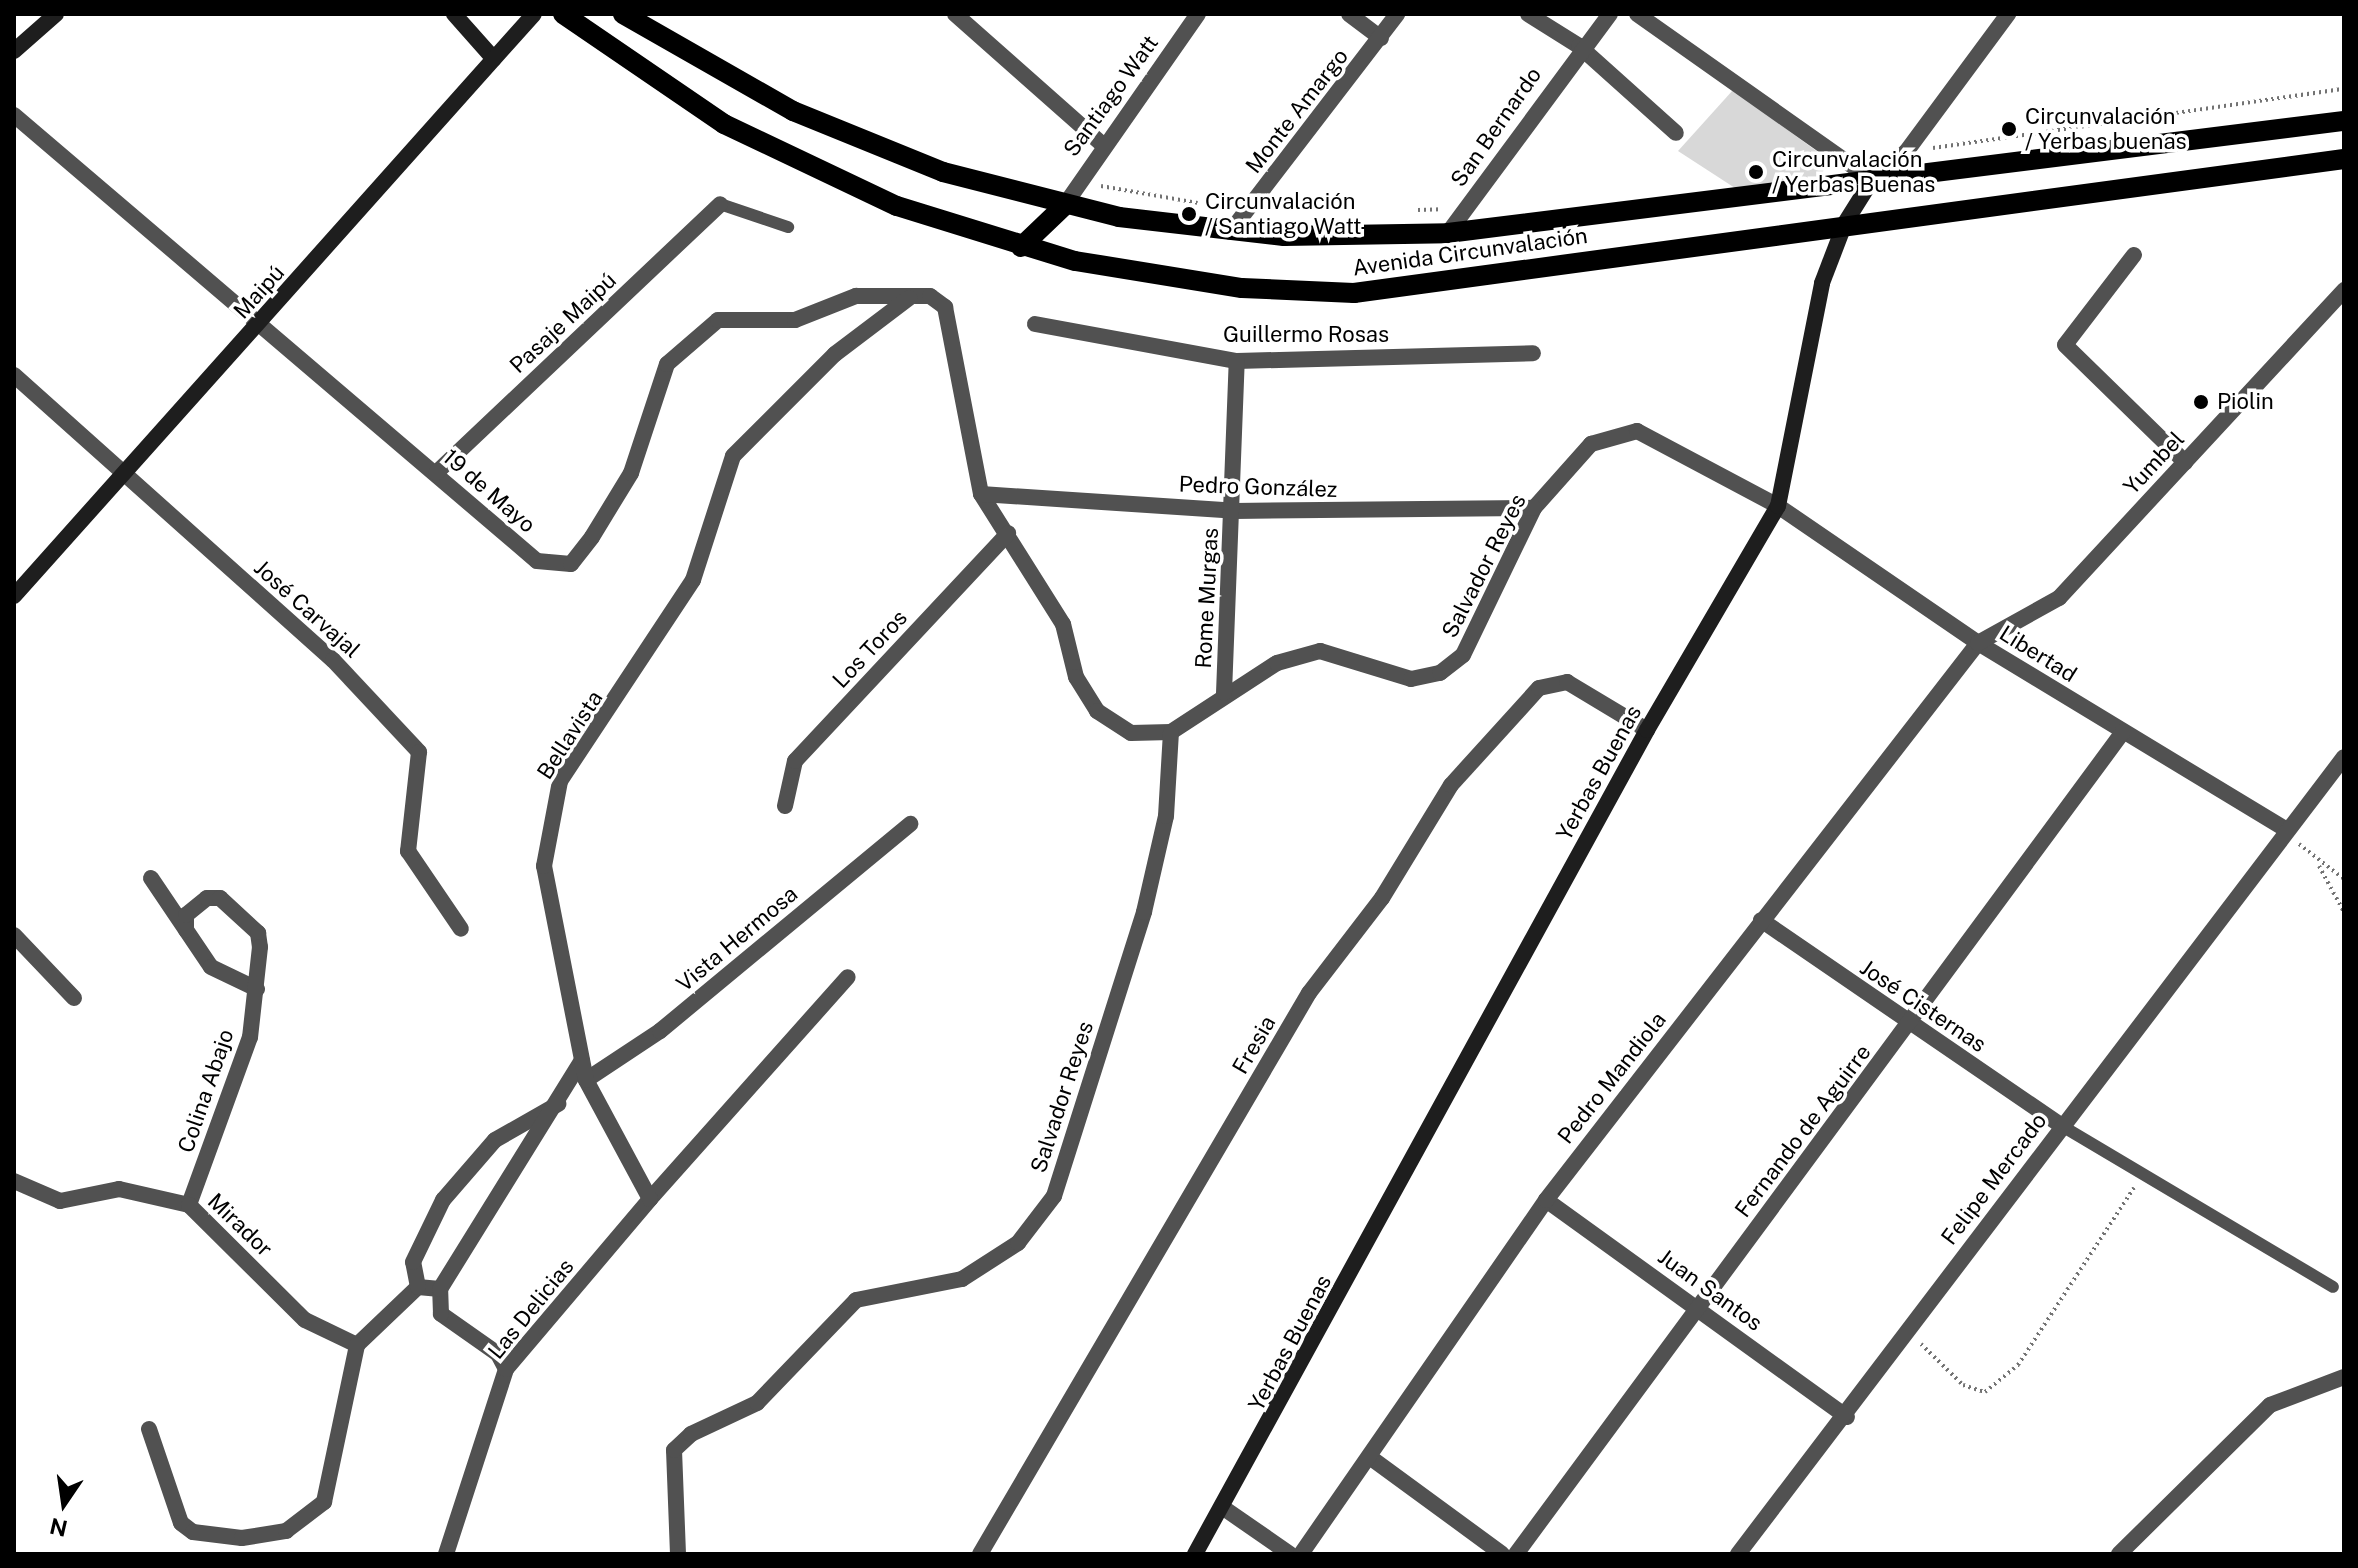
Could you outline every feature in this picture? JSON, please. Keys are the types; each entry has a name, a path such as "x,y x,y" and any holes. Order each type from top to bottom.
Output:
{"main road":[{"name":"Avenida Circunvalación","path":"563,14 670,90 780,154 897,206 1021,247 1186,281 1354,293 1845,223 2344,159"},
{"name":"Avenida Circunvalación","path":"623,14 745,87 842,134 1064,206 1230,232 1339,238 1448,233 2344,121"},
{"path":"1021,247 1064,206"}],"street":[{"path":"14,51 56,14"},
{"path":"454,14 494,59"},
{"name":"Maipú","path":"14,596 258,327 534,14"},
{"path":"955,14 1103,145"},
{"name":"Santiago Watt","path":"1064,206 1103,145 1198,14"},
{"path":"1349,14 1381,38"},
{"name":"Monte Amargo","path":"1230,232 1397,14"},
{"path":"1528,14 1579,46 1676,133"},
{"name":"San Bernardo","path":"1448,233 1579,46 1610,14"},
{"path":"1637,14 1872,180"},
{"name":"Yerbas Buenas","path":"1195,1554 1225,1509 1647,730 1778,506 1822,283 1845,223 1872,180 1906,152 2001,17"},
{"name":"19 de Mayo","path":"14,115 258,327 436,473 537,561 571,564 631,473 667,364 691,339 718,320 795,320 856,296 911,297"},
{"name":"Pasaje Maipú","path":"436,473 720,204"},
{"path":"2134,255 2065,345 2185,462"},
{"name":"Yumbel","path":"1978,643 2059,598 2344,290"},
{"path":"911,297 930,296 945,307 981,494 1063,624 1076,677 1097,711 1131,733 1171,732"},
{"name":"Bellavista","path":"582,1060 544,866 560,781 693,580 733,456 835,354 911,297"},
{"name":"Guillermo Rosas","path":"1035,324 1237,361 1533,353"},
{"name":"Rome Murgas","path":"1224,693 1234,511 1237,361"},
{"name":"José Carvajal","path":"14,375 333,660 419,752 408,851 461,929"},
{"name":"Salvador Reyes","path":"678,1554 674,1450 691,1434 757,1403 856,1300 962,1279 1018,1243 1054,1196 1144,912 1166,816 1171,732 1224,693 1277,663 1320,651 1411,679 1440,673 1463,655 1534,508 1591,444 1637,431 1778,506"},
{"name":"Pedro González","path":"981,494 1234,511 1534,508"},
{"name":"Libertad","path":"1778,506 1978,643 2283,828"},
{"name":"Los Toros","path":"785,806 795,761 1008,533"},
{"name":"Pedro Mandiola","path":"1301,1554 1371,1458 1546,1200 1978,643"},
{"name":"Fresia","path":"980,1554 1309,993 1382,898 1451,785 1539,688 1567,682 1647,730"},
{"name":"Fernando de Aguirre","path":"1516,1554 2123,732"},
{"name":"Felipe Mercado","path":"1738,1554 1847,1417 2283,828 2344,757"},
{"name":"Vista Hermosa","path":"586,1080 660,1031 910,824"},
{"path":"151,878 221,978 257,989"},
{"name":"Colina Abajo","path":"186,930 186,915 207,898 220,898 258,933 257,989 250,1037 189,1205"},
{"name":"José Cisternas","path":"1761,920 1909,1025 2062,1126"},
{"path":"14,935 74,998"},
{"name":"Las Delicias","path":"446,1554 506,1369 650,1199 848,977"},
{"path":"582,1060 586,1080 650,1199"},
{"path":"506,1369 498,1354 441,1314 440,1289 561,1102 582,1060"},
{"path":"418,1287 413,1262 443,1200 495,1140 561,1102"},
{"name":"Mirador","path":"14,1181 60,1201 119,1189 189,1205 305,1320 357,1345"},
{"name":"Juan Santos","path":"1546,1200 1847,1417"},
{"path":"149,1429 181,1523 193,1532 240,1546 286,1531 324,1502 357,1345 418,1287 440,1289"},
{"path":"2119,1554 2270,1405 2344,1377"},
{"path":"1371,1458 1502,1554"},
{"path":"1225,1509 1290,1554"}],"lane":[{"path":"720,204 788,227"},
{"path":"2062,1126 2146,1170 2333,1287"}],"path":[{"path":"2283,828 2319,864 2344,879"},
{"path":"2319,864 2344,912"},
{"path":"1908,1331 1963,1385 1985,1392 2018,1365 2146,1170"}],"shaded area":[{"path":"1733,90 1826,158 1822,177 1735,188 1678,151"}],"place":[{"name":"Circunvalación / Yerbas buenas","path":"2009,129"},
{"name":"Circunvalación / Yerbas Buenas","path":"1756,172"},
{"name":"Circunvalación / Santiago Watt","path":"1189,214"},
{"name":"Piolin","path":"2201,402"}]}
